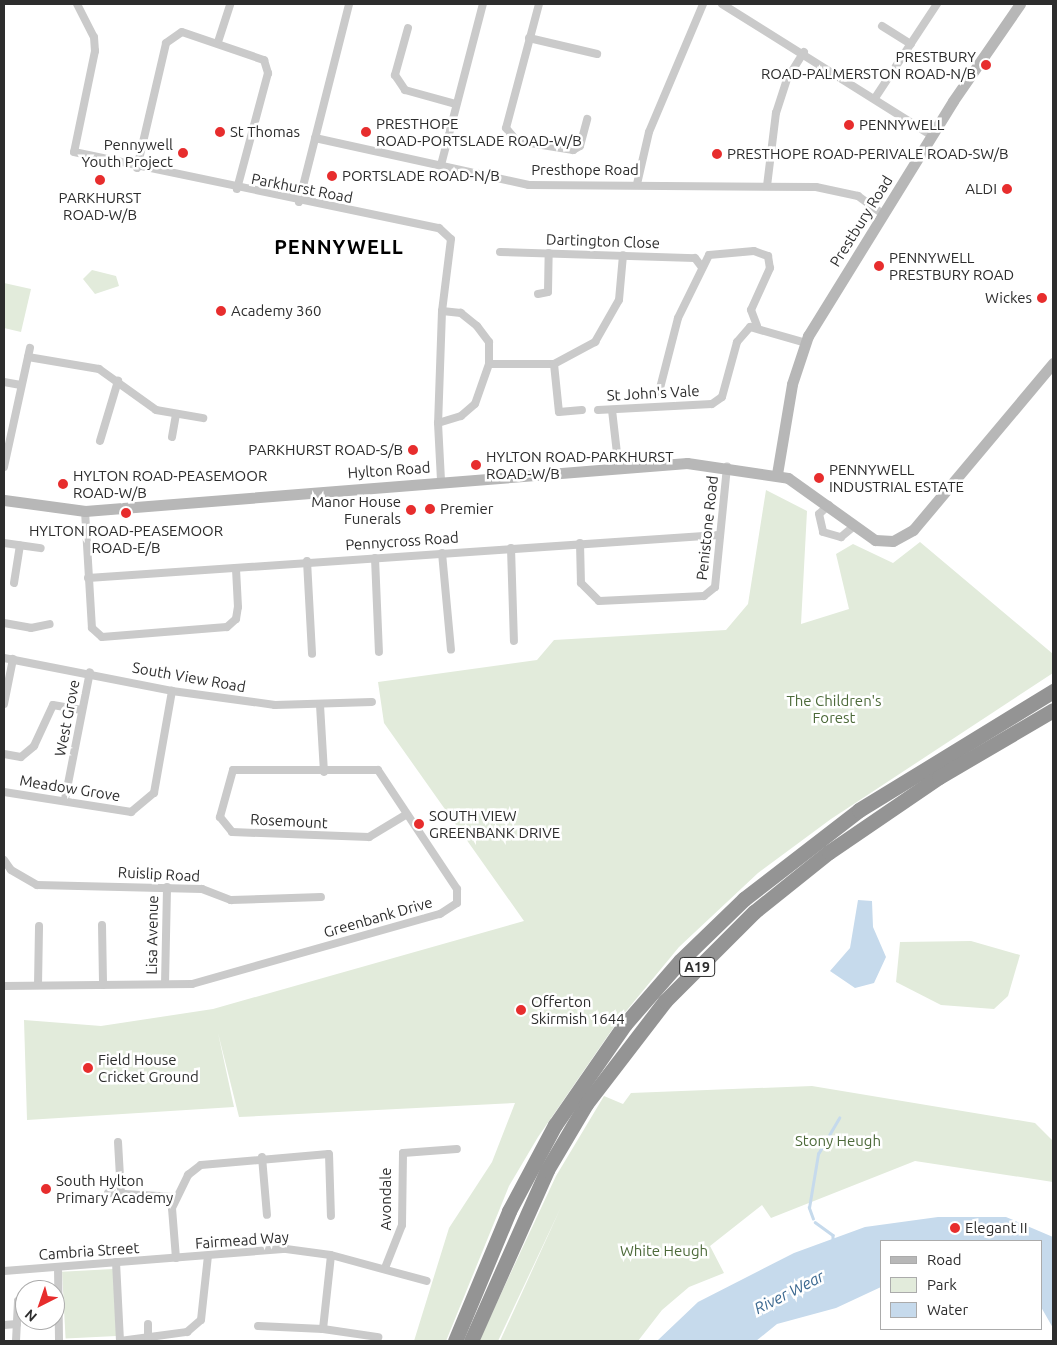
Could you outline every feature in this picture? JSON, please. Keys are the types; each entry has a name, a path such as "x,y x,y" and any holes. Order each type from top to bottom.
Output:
{"highway":[{"path":"1013,714 1053,686"},
{"name":"A19","path":"455,1341 509,1211 536,1159 580,1086 649,995 713,928 778,871 860,810 1053,691"},
{"name":"A19","path":"470,1341 547,1170 586,1104 665,1000 748,917 829,852 939,777 1053,710"}],"street":[{"name":"Parkhurst Road","path":"77,4 94,37 95,51 74,152 137,168 299,202 439,228 451,239 442,311"},
{"path":"218,42 230,4"},
{"path":"299,202 349,4"},
{"path":"441,165 483,4"},
{"path":"540,4 529,38 506,128 517,141 573,150 580,146 587,119"},
{"path":"637,184 648,132 703,4"},
{"path":"722,4 804,52 931,135"},
{"path":"874,98 937,4"},
{"name":"Prestbury Road","path":"777,474 792,384 806,343 931,135 1020,4"},
{"path":"882,26 911,44"},
{"path":"408,28 395,75 405,90 456,104"},
{"path":"137,168 166,43 182,32 259,55 268,73 237,189"},
{"path":"529,38 597,54"},
{"path":"767,186 776,113 787,79 804,52"},
{"name":"Presthope Road","path":"315,138 529,184 816,187 858,196 883,214"},
{"path":"659,392 678,318 701,266 709,255 722,251 768,256 770,268 751,310 757,326 806,343"},
{"name":"Dartington Close","path":"500,252 695,258 701,266"},
{"path":"538,294 548,292 549,253"},
{"path":"489,364 554,364 586,349 607,328 619,300 623,255"},
{"path":"438,423 461,416 475,404 489,364 489,342 477,326 461,313 442,311 438,423 441,481"},
{"name":"St John's Vale","path":"598,410 712,404 722,397 737,342 750,327 757,326"},
{"path":"4,467 30,348"},
{"path":"28,357 98,369 118,381 156,410 203,418"},
{"path":"777,474 829,505 854,526 875,540 906,537 1053,363"},
{"path":"554,364 559,412 582,410"},
{"path":"100,441 118,381"},
{"path":"4,382 21,385"},
{"path":"612,410 617,452"},
{"path":"172,437 176,414"},
{"name":"Hylton Road","path":"4,500 84,511 441,481 687,463 777,474"},
{"name":"Penistone Road","path":"580,543 581,583 599,600 704,596 715,588 727,467"},
{"path":"829,505 819,514 823,532 841,537 854,526"},
{"path":"84,511 92,628 102,637 227,627 237,613 236,568"},
{"name":"Pennycross Road","path":"88,578 307,561 719,534"},
{"path":"4,544 41,548"},
{"path":"14,583 20,545"},
{"path":"511,548 514,641"},
{"path":"442,553 451,650"},
{"path":"375,558 379,652"},
{"path":"307,561 312,654"},
{"path":"4,623 31,628 50,624"},
{"name":"South View Road","path":"4,658 90,672 172,691 275,705 372,702"},
{"path":"4,704 13,660"},
{"name":"West Grove","path":"65,799 90,672"},
{"name":"Meadow Grove","path":"4,793 65,799 131,812 154,793 172,691"},
{"path":"4,754 21,757 34,746 53,705 82,710"},
{"path":"320,705 324,772"},
{"name":"Greenbank Drive","path":"4,986 192,984 454,907 459,900 457,889 378,770 324,772 233,770"},
{"name":"Rosemount","path":"233,770 220,817 232,832 368,837 406,814"},
{"name":"Ruislip Road","path":"4,860 11,870 37,884 202,889 231,900 321,897"},
{"name":"Lisa Avenue","path":"165,984 167,887"},
{"path":"102,925 103,985"},
{"path":"38,985 39,926"},
{"path":"118,1142 121,1194"},
{"name":"Avondale","path":"385,1268 402,1225 403,1153 457,1149"},
{"path":"176,1258 175,1198 188,1175 202,1164 262,1157 329,1154 331,1216"},
{"path":"262,1157 267,1215"},
{"path":"108,1193 175,1198"},
{"name":"Fairmead Way","path":"176,1258 286,1249 331,1254 427,1281"},
{"path":"323,1328 331,1254"},
{"path":"116,1262 120,1341 187,1332 201,1320 208,1256"},
{"name":"Cambria Street","path":"4,1271 176,1258"},
{"path":"58,1267 58,1280"},
{"path":"148,1324 148,1338"},
{"path":"258,1326 323,1328 378,1338"}],"green space":[{"path":"92,270 116,276 119,286 95,294 83,279"},
{"path":"4,283 31,289 21,332 4,328"},
{"name":"The Children's Forest","path":"766,490 807,511 801,624 849,609 836,554 853,544 893,563 920,542 1053,654 1053,673 831,819 758,873 679,947 618,1021 538,1137 509,1186 446,1341 414,1341 449,1228 492,1162 515,1103 239,1117 218,1033 234,1107 27,1120 24,1020 101,1026 213,1009 524,921 384,723 378,682 537,660 554,640 726,630 748,604"},
{"path":"971,941 1020,955 1008,996 994,1009 941,1005 896,982 900,942"},
{"path":"812,1086 1035,1123 1053,1141 1053,1182 915,1161 771,1218 762,1205 710,1246 724,1273 689,1287 662,1310 638,1341 500,1341 561,1207 498,1341 479,1341 556,1176 604,1096 623,1104 631,1093"},
{"path":"113,1269 117,1336 66,1339 65,1280 63,1280 62,1272"}],"water":[{"path":"858,900 872,901 873,927 886,957 874,983 855,988 830,971 850,948"},
{"name":"River Wear","path":"938,1217 1006,1217 1053,1237 1053,1328 1042,1309 1042,1240 880,1240 880,1287 836,1308 777,1324 756,1341 657,1341 698,1302 794,1253 865,1227"}],"waterway":[{"path":"813,1219 809,1208 818,1154 839,1118"},
{"path":"815,1222 833,1235 833,1241"}],"place":[{"name":"PRESTBURY ROAD-PALMERSTON ROAD-N/B","path":"986,65"},
{"name":"PENNYWELL","path":"849,125"},
{"name":"St Thomas","path":"220,132"},
{"name":"PRESTHOPE ROAD-PORTSLADE ROAD-W/B","path":"366,132"},
{"name":"Pennywell Youth Project","path":"183,153"},
{"name":"PRESTHOPE ROAD-PERIVALE ROAD-SW/B","path":"717,154"},
{"name":"PORTSLADE ROAD-N/B","path":"332,176"},
{"name":"PARKHURST ROAD-W/B","path":"100,180"},
{"name":"ALDI","path":"1007,189"},
{"name":"PENNYWELL PRESTBURY ROAD","path":"879,266"},
{"name":"Wickes","path":"1042,298"},
{"name":"Academy 360","path":"221,311"},
{"name":"PARKHURST ROAD-S/B","path":"413,450"},
{"name":"HYLTON ROAD-PARKHURST ROAD-W/B","path":"476,465"},
{"name":"PENNYWELL INDUSTRIAL ESTATE","path":"819,478"},
{"name":"HYLTON ROAD-PEASEMOOR ROAD-W/B","path":"63,484"},
{"name":"Premier","path":"430,509"},
{"name":"Manor House Funerals","path":"411,510"},
{"name":"HYLTON ROAD-PEASEMOOR ROAD-E/B","path":"126,513"},
{"name":"SOUTH VIEW GREENBANK DRIVE","path":"419,824"},
{"name":"Offerton Skirmish 1644","path":"521,1010"},
{"name":"Field House Cricket Ground","path":"88,1068"},
{"name":"South Hylton Primary Academy","path":"46,1189"},
{"name":"Elegant II","path":"955,1228"}],"district":[{"name":"PENNYWELL","path":"339,246"}],"park label":[{"name":"Stony Heugh","path":"838,1141"},
{"name":"White Heugh","path":"664,1251"}]}
